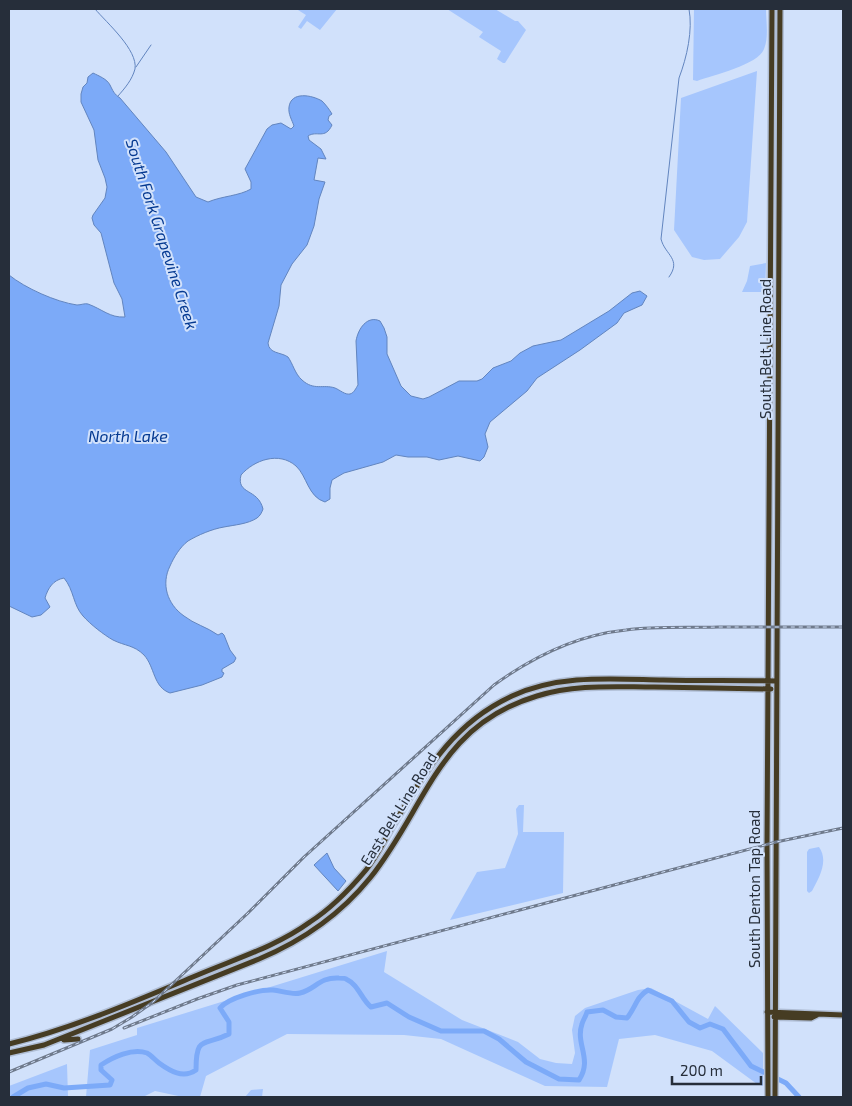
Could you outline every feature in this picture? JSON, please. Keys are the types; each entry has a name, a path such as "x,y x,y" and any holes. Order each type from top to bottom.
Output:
{"main road":[{"name":"South Belt Line Road","path":"769,681 772,9"},
{"name":"South Belt Line Road","path":"776,689 780,9"},
{"path":"771,150 779,151"},
{"path":"770,400 778,400"},
{"path":"769,614 777,616"},
{"name":"East Belt Line Road","path":"9,1044 54,1032 276,943 293,934 324,912 368,867 423,776 460,729 477,716 511,696 534,688 570,680 776,681"},
{"name":"South Denton Tap Road","path":"768,1095 767,883 769,681"},
{"name":"East Belt Line Road","path":"9,1053 44,1044 282,950 324,923 335,915 361,888 382,862 437,770 451,751 491,717 514,705 553,692 588,687 776,689"},
{"name":"South Denton Tap Road","path":"775,1096 776,689"},
{"path":"511,696 514,705"},
{"path":"445,746 451,751"},
{"path":"768,753 776,753"},
{"path":"768,808 776,808"},
{"path":"354,883 361,888"},
{"path":"767,883 776,883"},
{"path":"324,912 322,918 324,923"},
{"path":"768,937 775,937"},
{"path":"222,965 225,973"},
{"path":"768,1014 811,1018 818,1015 843,1015"},
{"path":"44,1044 54,1044 70,1038 78,1039"}],"shaded area":[{"path":"299,9 337,9 320,30 307,21 301,29 298,27 306,15"},
{"path":"447,9 495,9 518,21 526,30 505,63 503,63 497,59 501,51 479,37 483,32"},
{"path":"694,9 766,9 767,34 764,49 760,55 744,65 697,81 693,80"},
{"path":"757,71 747,222 739,237 720,259 704,260 692,257 674,230 681,98"},
{"path":"766,263 765,292 742,292 747,281 750,266"},
{"path":"519,805 524,805 523,832 564,832 563,893 450,920 477,872 505,868 518,834 516,809"},
{"path":"819,847 823,858 822,869 812,891 809,893 807,891 807,852 809,849"},
{"path":"387,951 384,972 462,1020 518,1042 540,1059 556,1063 572,1064 575,1053 572,1030 575,1016 585,1008 638,990 651,988 708,1019 715,1006 763,1053 763,1086 757,1084 712,1051 655,1035 619,1039 607,1087 545,1086 441,1039 404,1035 287,1034 206,1076 200,1097 183,1097 155,1091 143,1097 86,1097 90,1050 137,1035 137,1028"},
{"path":"67,1064 68,1097 9,1097 9,1086"},
{"path":"263,1089 262,1097 245,1097 251,1090"}],"water":[{"name":"North Lake","path":"93,73 109,83 115,94 166,152 196,197 208,202 251,189 251,182 245,169 267,129 272,125 281,123 291,129 294,126 289,107 294,98 298,96 313,97 322,101 329,109 332,114 328,120 332,125 329,130 324,133 308,136 309,140 321,149 326,159 318,158 314,180 325,182 319,199 314,226 307,245 292,264 281,285 279,306 268,343 273,351 288,357 300,378 306,383 335,388 348,394 354,392 358,385 357,336 364,324 371,320 380,321 384,328 387,337 387,354 401,386 411,396 423,399 459,381 477,381 482,379 493,368 511,361 520,353 533,346 561,340 609,311 632,293 640,291 647,296 642,305 624,313 617,323 537,378 527,391 490,422 485,434 488,447 480,461 458,456 439,460 427,457 396,455 383,462 344,473 332,480 330,499 325,502 315,496 300,470 289,461 275,458 267,459 246,470 241,475 240,481 244,489 260,502 263,509 260,515 249,522 215,529 188,541 173,559 166,580 167,593 173,606 188,619 218,635 222,633 236,658 234,662 222,669 224,673 222,677 202,685 170,693 164,690 157,682 144,655 133,647 109,638 83,616 64,578 49,588 45,598 50,607 41,615 32,617 9,606 9,275 23,285 50,298 77,305 88,304 110,315 125,317 122,299 114,283 101,233 94,225 92,218 105,198 107,187 98,160 94,130 81,102 83,87 87,83 88,77"},
{"path":"327,853 334,868 346,881 338,891 314,865"}],"waterway":[{"path":"95,9 121,37 135,62 132,77 118,96"},
{"path":"669,277 673,271 673,261 661,239 679,78 690,35 689,9"},
{"path":"136,67 151,45"},
{"path":"13,1097 28,1088 46,1084 64,1088 110,1085 112,1080 101,1070 101,1065 129,1052 147,1053 172,1071 181,1074 191,1073 196,1070 196,1059 200,1046 203,1043 229,1034 229,1022 220,1008 224,1004 260,991 273,990 300,993 322,981 332,978 345,979 350,982 357,988 371,1007 387,1003 409,1017 441,1031 484,1031 499,1039 526,1062 559,1079 579,1080 584,1065 580,1031 587,1012 603,1010 616,1017 627,1018 638,999 648,990 672,1001 689,1022 700,1028 710,1024 723,1029 751,1066 786,1083 799,1097"}],"railway":[{"path":"9,1072 112,1029 153,1002 248,913 304,857 494,685 540,656 590,637 637,629 672,627 843,627"},
{"path":"124,1028 237,985 776,842 843,828"}],"water label":[{"name":"South Fork Grapevine Creek","path":"162,234"}]}
